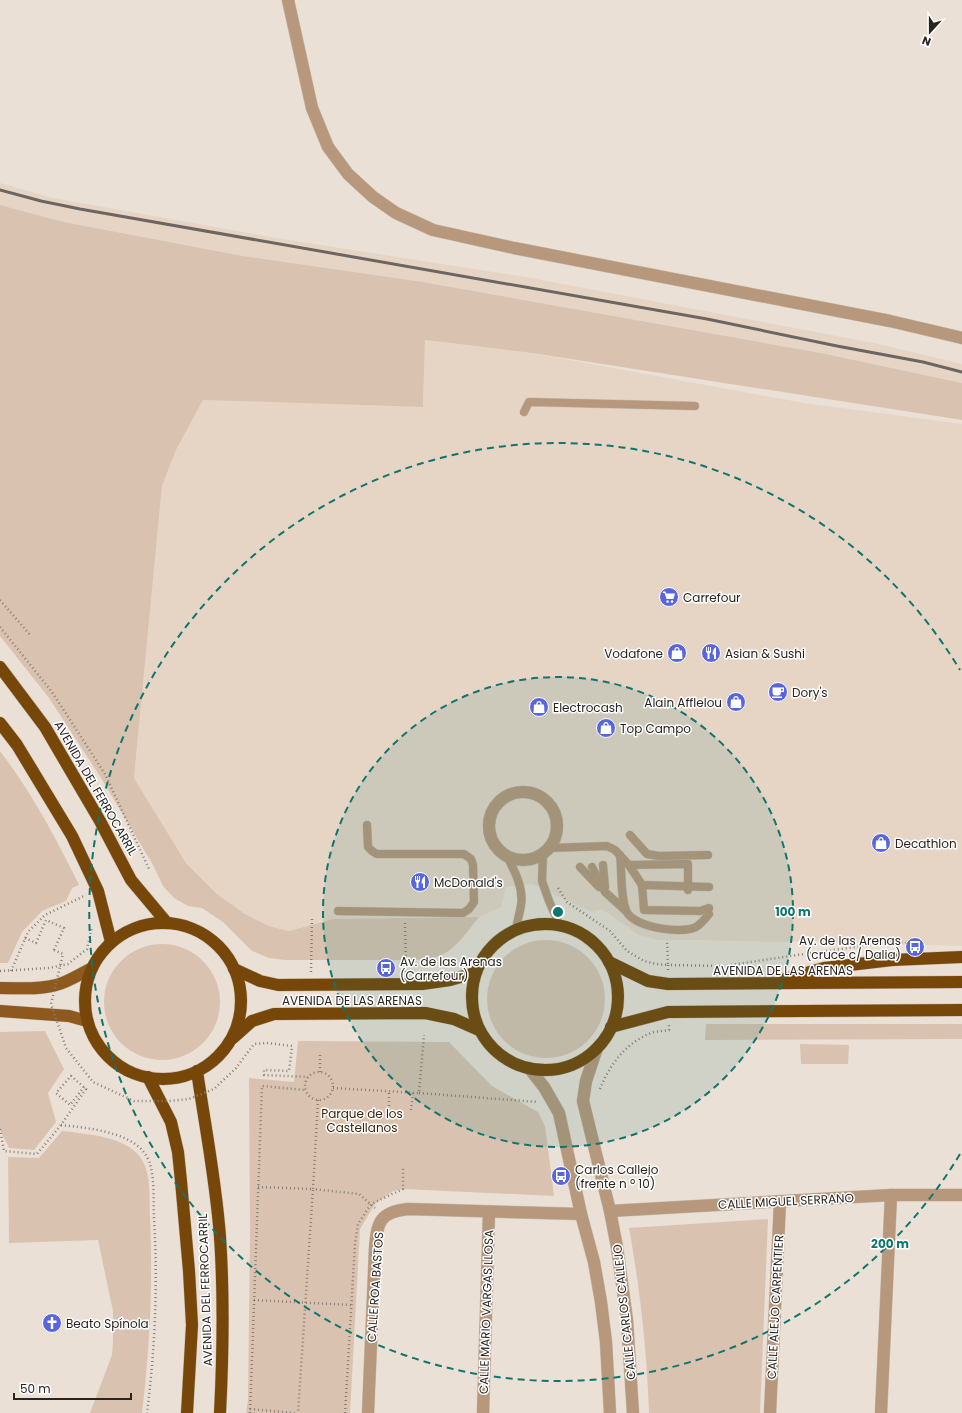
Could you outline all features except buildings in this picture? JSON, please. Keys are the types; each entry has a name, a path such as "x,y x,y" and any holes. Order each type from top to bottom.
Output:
{"highway":[{"name":"AVENIDA DEL FERROCARRIL","path":"0,667 45,727 100,821 131,880 167,923"},
{"path":"0,723 17,745 72,836 98,891 111,942"},
{"path":"167,923 187,927 205,935 222,951 234,969 240,993 239,1018 230,1041 216,1058 197,1071 173,1078 148,1078 127,1070 110,1058 96,1041 87,1021 84,1003 86,985 92,968 100,954 111,942 134,928 147,924 167,923"},
{"path":"538,924 560,926 580,933 591,941 609,962 616,983 617,1005 611,1027 597,1048 577,1062 554,1069 529,1068 509,1061 492,1048 479,1030 473,1012 471,992 475,973 485,955 498,940 516,930 538,924"},
{"path":"771,984 824,968 892,960 962,957"},
{"name":"AVENIDA DE LAS ARENAS","path":"609,962 648,982 668,984 962,982"},
{"name":"AVENIDA DE LAS ARENAS","path":"234,969 260,981 278,985 422,984 450,980 475,973"},
{"path":"611,1027 668,1012 962,1010"},
{"name":"AVENIDA DE LAS ARENAS","path":"230,1041 252,1021 274,1014 425,1013 454,1019 479,1030"},
{"name":"AVENIDA DEL FERROCARRIL","path":"197,1071 210,1151 220,1237 222,1348 220,1413"},
{"name":"AVENIDA DEL FERROCARRIL","path":"148,1078 171,1122 178,1152 189,1271 192,1325 187,1413"}],"main road":[{"path":"0,988 29,989 56,985 70,980 92,968"},
{"path":"0,1011 69,1016 87,1021"}],"street":[{"path":"288,0 312,108 328,147 348,174 373,197 396,213 433,230 500,245 882,319 962,338"},
{"path":"517,792 532,792 541,796 549,803 557,820 557,829 555,838 546,851 534,858 525,860 507,856 499,850 493,843 489,834 488,824 489,818 497,803 504,797 517,792"},
{"name":"CALLE CARLOS CALLEJO","path":"597,1048 586,1081 583,1100 610,1211 623,1281 633,1413"},
{"name":"CALLE CARLOS CALLEJO","path":"529,1068 544,1087 559,1113 581,1214 594,1262 602,1302 610,1413"},
{"path":"881,1413 890,1195"},
{"name":"CALLE MIGUEL SERRANO","path":"610,1211 890,1195 962,1195"},
{"name":"CALLE ALEJO CARPENTIER","path":"770,1413 780,1202"},
{"name":"CALLE ROA BASTOS","path":"368,1413 374,1249 378,1227 385,1216 392,1212 408,1209 581,1214"},
{"name":"CALLE MARIO VARGAS LLOSA","path":"483,1413 489,1212"}],"lane":[{"path":"524,412 529,402 695,406"},
{"path":"338,911 463,913 474,902 474,865 471,859 464,854 377,854 372,852 368,847 367,825"},
{"path":"630,835 647,854 659,856 708,855"},
{"path":"560,926 542,880 546,851 607,846 615,850 629,865 642,885 644,910 688,908 709,911 700,924 695,927 684,930 652,927 642,923 628,914 580,867"},
{"path":"507,856 516,873 521,891 522,903 516,930"},
{"path":"620,856 623,899 628,914"},
{"path":"629,865 688,864 686,888"},
{"path":"603,865 605,892"},
{"path":"592,867 605,892"},
{"path":"642,885 686,888 709,887"}],"path":[{"path":"0,600 31,636"},
{"path":"0,627 52,692 105,774 150,872"},
{"path":"558,888 567,902 610,931 627,951 644,961 656,964 724,966 797,954 892,942 923,944"},
{"path":"10,971 28,932 45,915 84,896 86,903"},
{"path":"405,912 406,984"},
{"path":"310,984 312,918"},
{"path":"25,938 36,943 46,920 64,928 54,950 63,954 51,1004 66,1048 93,1082 134,1102 169,1102 189,1099 214,1089 236,1068 254,1044 267,1043 292,1046 289,1071 264,1070 264,1075 308,1077"},
{"path":"0,971 49,968 68,964 87,949 93,926"},
{"path":"667,947 668,984"},
{"path":"597,1094 606,1074 635,1040 655,1032 670,1030 668,1012"},
{"path":"419,1093 424,1035"},
{"path":"320,1053 320,1072"},
{"path":"315,1072 320,1072 328,1076 333,1088 328,1096 324,1099 318,1100 311,1098 305,1090 304,1085 308,1077 315,1072"},
{"path":"0,1129 4,1151 37,1154 61,1125 86,1089 84,1087 71,1076 56,1093 70,1105 84,1087"},
{"path":"250,1413 262,1086 305,1090"},
{"path":"333,1088 553,1103"},
{"path":"389,1092 389,1106"},
{"path":"412,1093 412,1110"},
{"path":"250,1409 297,1413 318,1100"},
{"path":"61,1125 90,1129 121,1136 134,1143 143,1152 150,1163 156,1243 155,1327 147,1413"},
{"path":"345,1413 355,1244 358,1224 371,1204 403,1189 403,1167"},
{"path":"258,1187 313,1189 359,1194 385,1216"},
{"path":"254,1300 351,1305"}],"shaded area":[{"path":"0,183 53,198 282,239 526,277 879,344 962,364 962,383 821,353 423,282 243,256 64,222 0,205"},
{"path":"425,340 532,353 804,403 962,424 962,946 805,941 658,940 639,935 602,909 592,912 532,884 506,887 501,907 479,917 333,919 289,931 269,926 245,914 217,894 186,863 134,778 162,486 176,450 203,400 423,407"}],"green space":[{"path":"0,205 64,222 243,256 423,282 821,353 962,383 962,420 532,353 425,340 423,407 203,400 176,450 162,486 134,778 186,863 217,894 245,914 269,926 289,931 333,919 479,917 451,949 433,958 414,960 285,960 269,958 252,951 223,922 202,908 188,906 174,898 163,886 153,865 101,778 49,698 0,636"},
{"path":"0,751 23,783 43,816 79,885 72,888 66,901 42,911 22,932 8,963 0,963"},
{"path":"546,940 557,941 569,945 588,957 600,976 604,988 604,1010 600,1022 588,1041 569,1053 557,1057 546,1058 535,1057 523,1053 504,1041 492,1022 488,1010 487,999 488,988 492,976 504,957 523,945 535,941"},
{"path":"162,944 173,945 184,949 203,961 215,980 219,991 219,1013 215,1024 203,1043 184,1055 173,1059 162,1060 151,1059 140,1055 121,1043 109,1024 105,1013 104,1002 105,991 109,980 121,961 140,949 151,945"},
{"path":"706,1024 962,1024 962,1039 705,1040"},
{"path":"45,1031 64,1069 48,1093 56,1122 34,1150 9,1148 0,1130 0,1032"},
{"name":"Parque de los Castellanos","path":"298,1041 449,1042 492,1086 538,1112 545,1126 554,1196 403,1189 393,1191 375,1204 360,1229 350,1413 246,1413 248,1400 250,1235 249,1078 294,1082"},
{"path":"800,1044 849,1045 848,1064 801,1064"},
{"path":"62,1131 104,1137 125,1144 140,1157 146,1170 150,1193 151,1290 149,1340 142,1413 90,1413 112,1355 113,1341 113,1311 98,1240 9,1243 8,1157 39,1158"},
{"path":"768,1219 760,1413 649,1413 647,1367 642,1320 629,1228"}],"railway":[{"path":"0,190 41,201 80,209 707,319 923,362 962,372"}],"place":[{"name":"Carrefour","path":"669,597"},
{"name":"Vodafone","path":"677,653"},
{"name":"Asian & Sushi","path":"711,653"},
{"name":"Dory's","path":"778,692"},
{"name":"Alain Afflelou","path":"736,702"},
{"name":"Electrocash","path":"539,707"},
{"name":"Top Campo","path":"606,728"},
{"name":"Decathlon","path":"881,843"},
{"name":"McDonald's","path":"420,882"},
{"name":"Av. de las Arenas (cruce c/ Dalia)","path":"915,947"},
{"name":"Av. de las Arenas (Carrefour)","path":"386,968"},
{"name":"Carlos Callejo (frente n º 10)","path":"561,1176"},
{"name":"Beato Spínola","path":"52,1323"}]}
